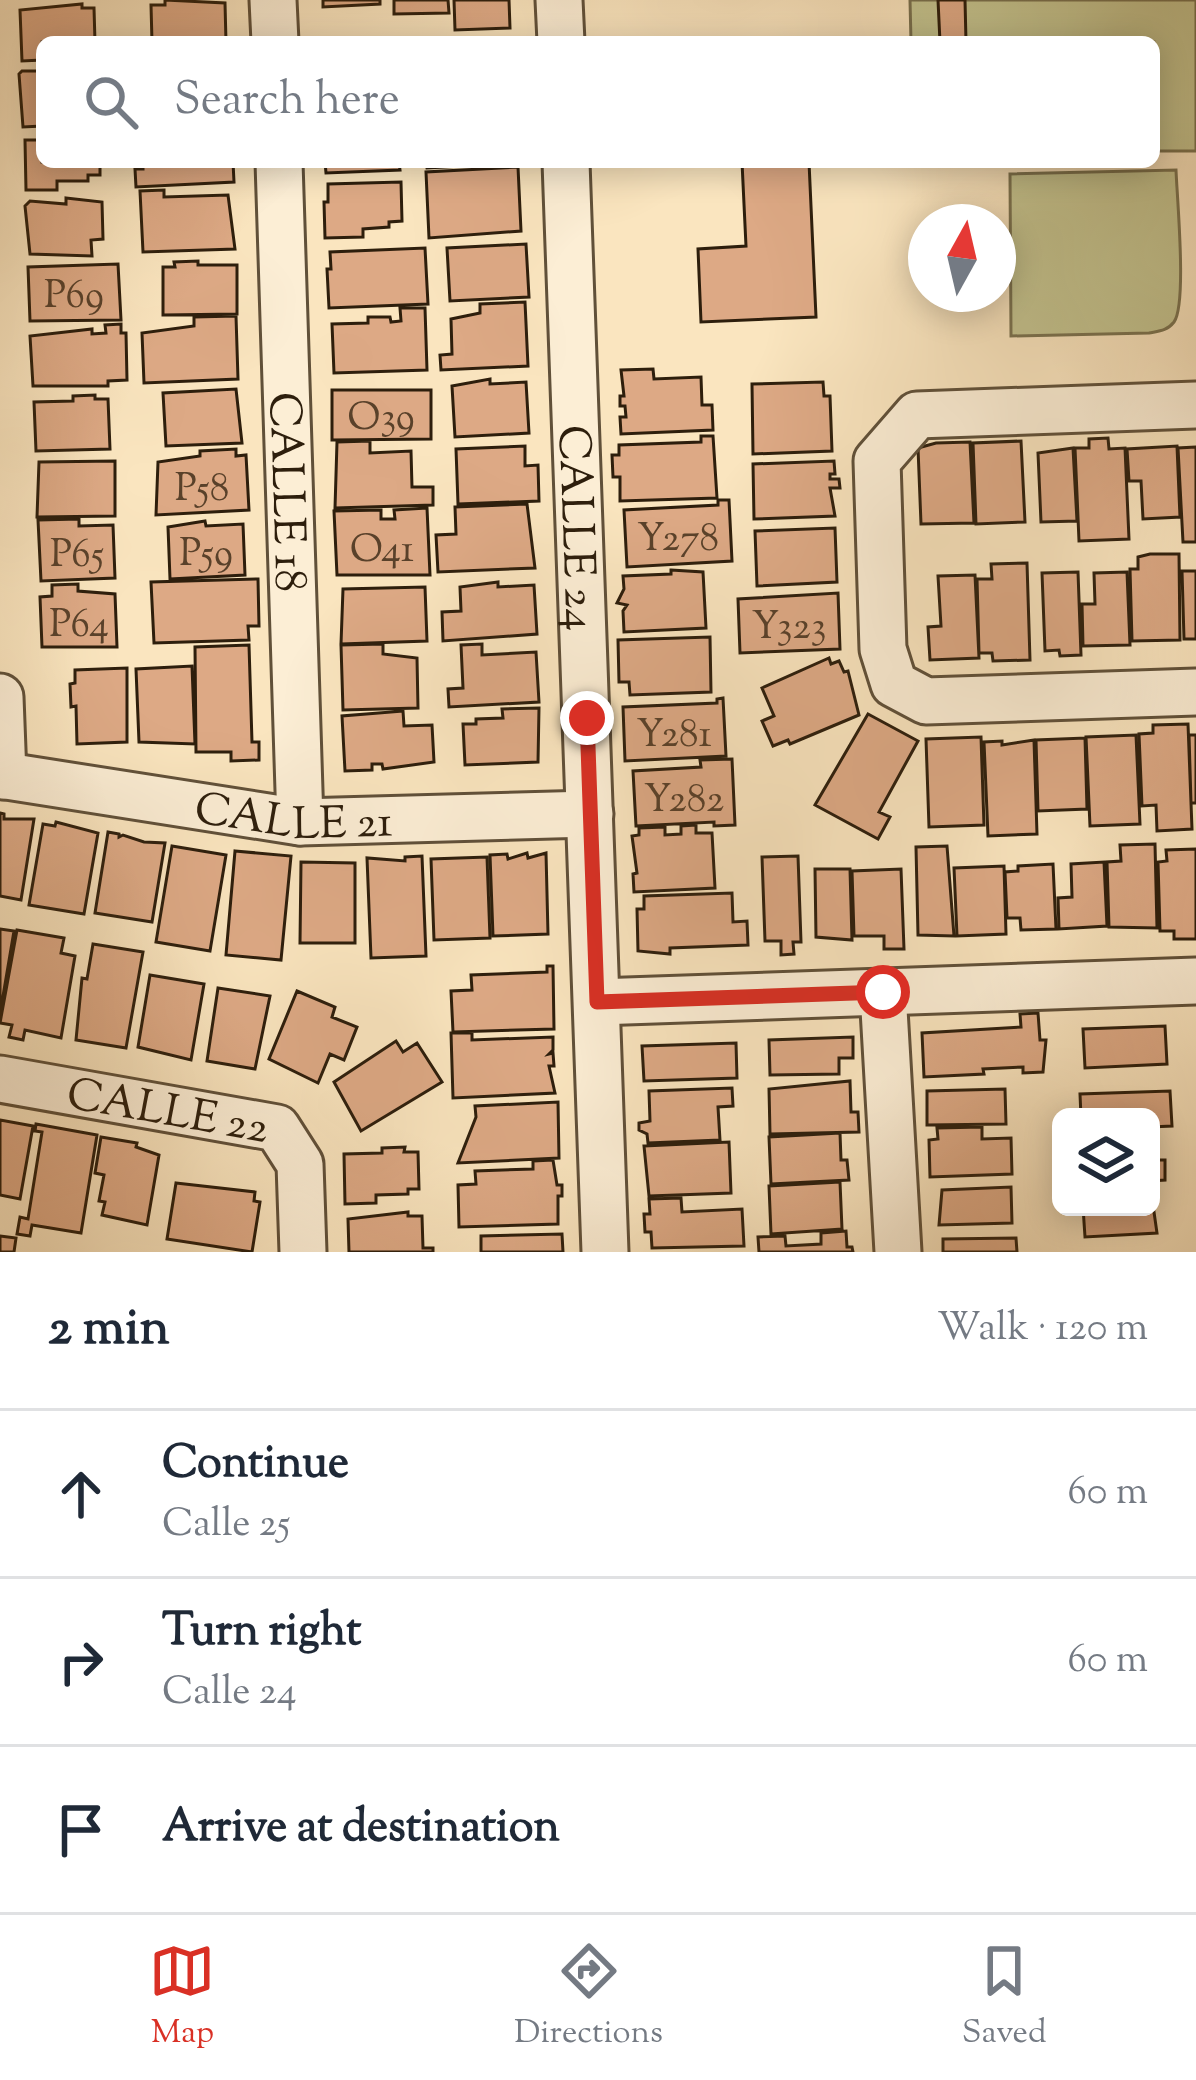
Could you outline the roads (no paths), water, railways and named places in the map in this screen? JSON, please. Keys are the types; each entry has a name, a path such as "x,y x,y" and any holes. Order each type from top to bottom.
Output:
{"street":[{"path":"273,0 274,36"},
{"path":"559,0 561,36"},
{"name":"CALLE 18","path":"278,168 300,822"},
{"name":"CALLE 24","path":"566,168 605,1252"},
{"path":"1196,405 917,415 877,461 883,649 895,684 926,700 1196,692"},
{"path":"0,697 2,776"},
{"name":"CALLE 21","path":"2,776 300,822 590,814"},
{"path":"597,1002 1196,981"},
{"path":"883,992 898,1252"},
{"name":"CALLE 22","path":"0,1079 277,1128 299,1164 302,1252"}]}
